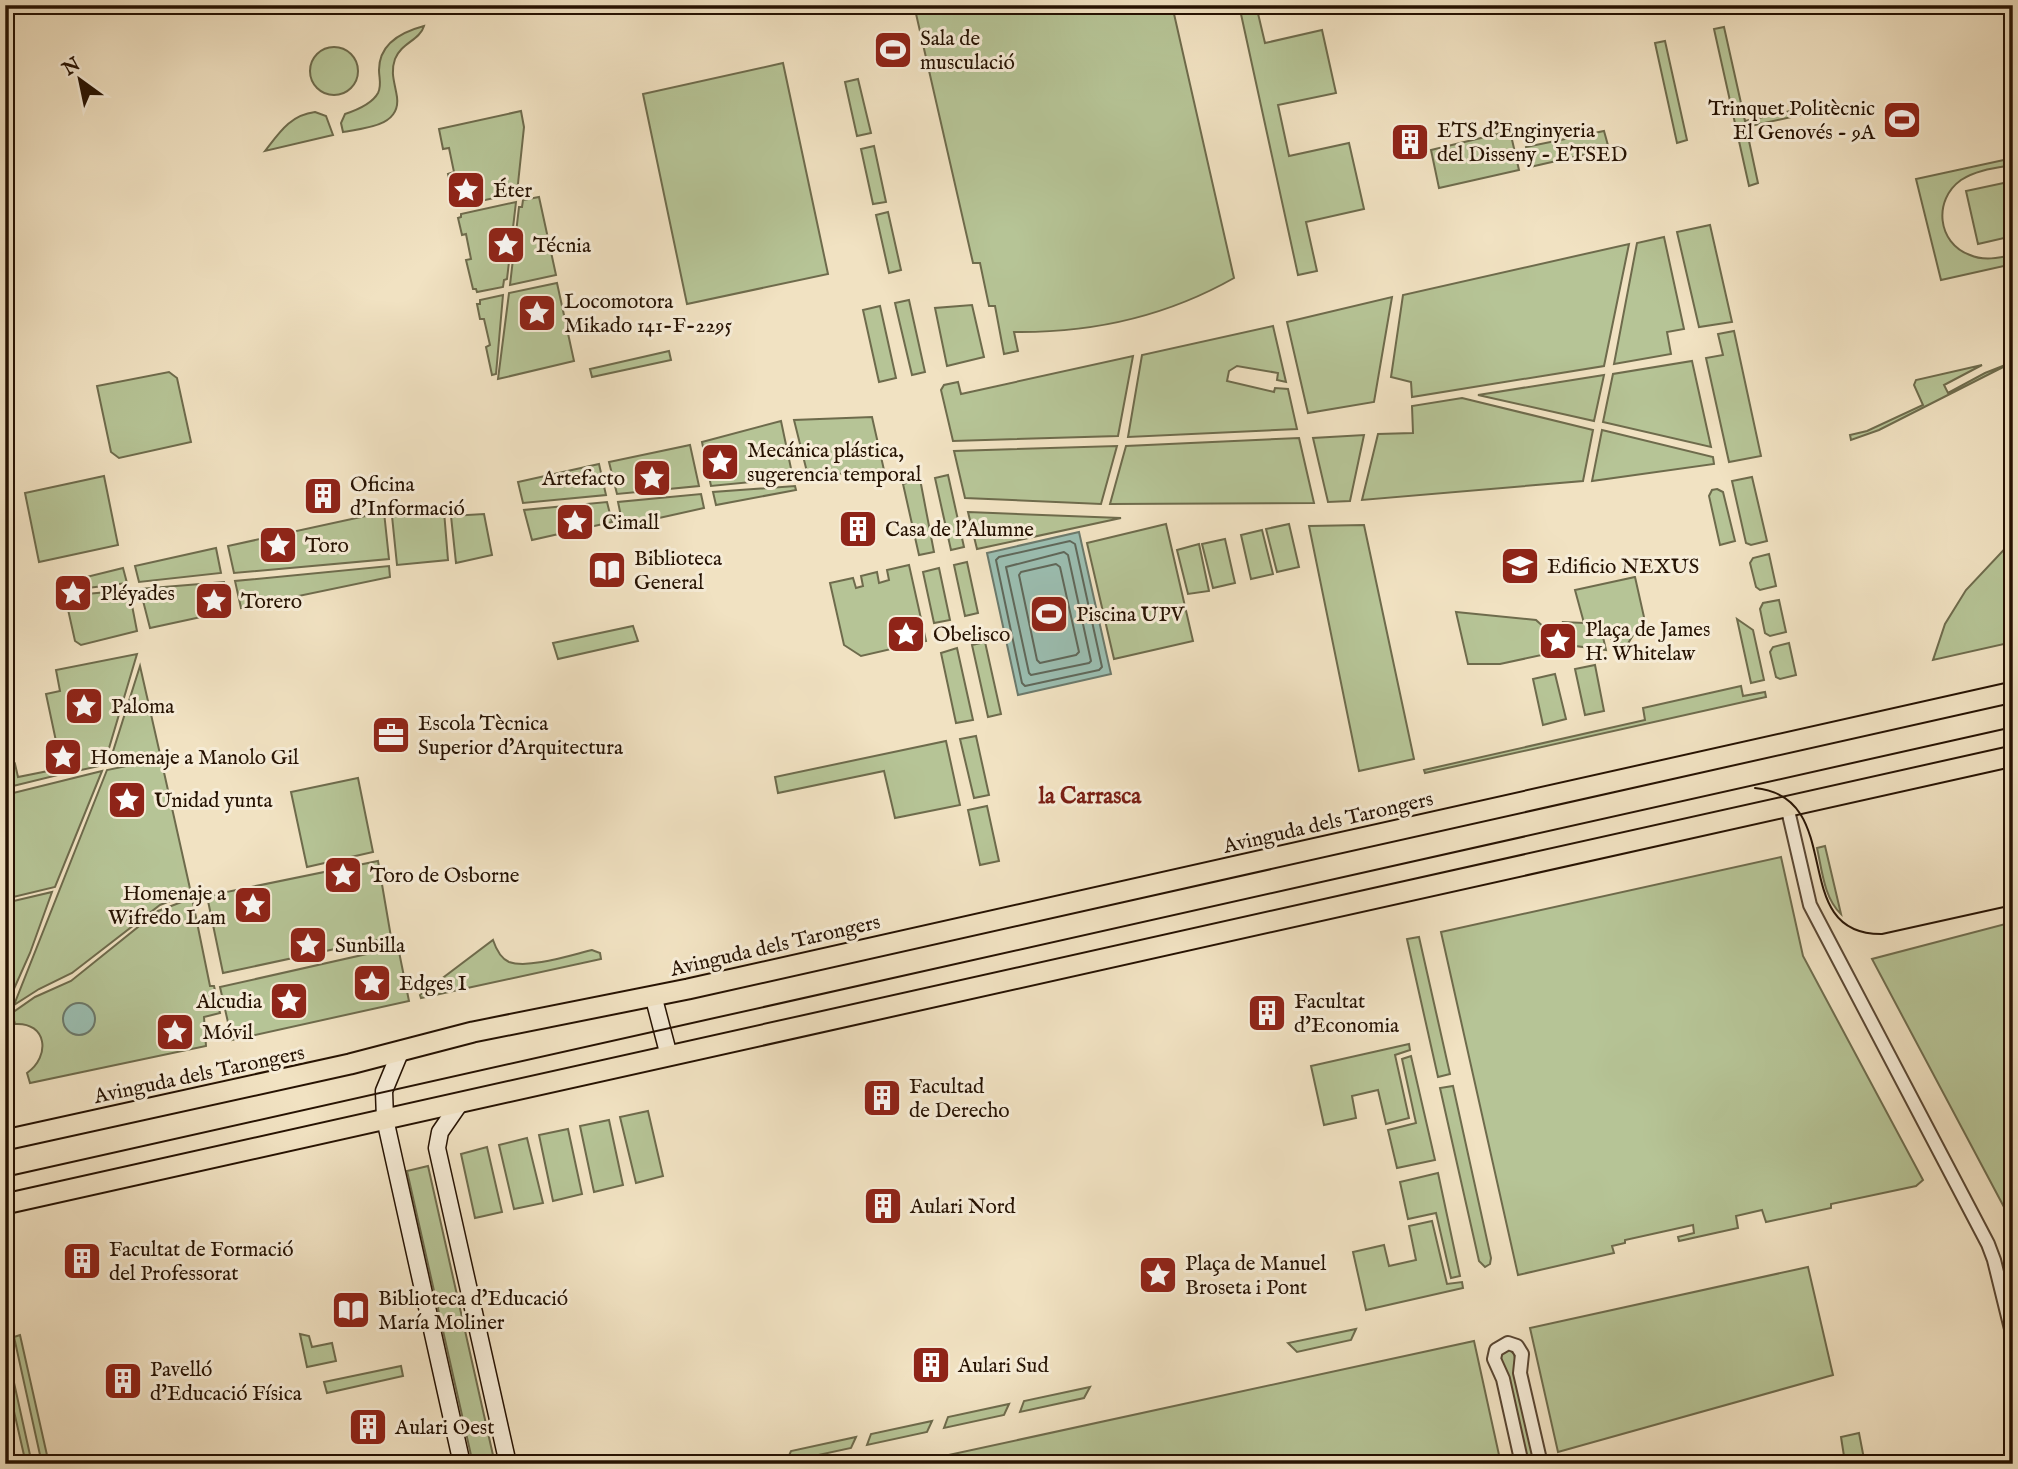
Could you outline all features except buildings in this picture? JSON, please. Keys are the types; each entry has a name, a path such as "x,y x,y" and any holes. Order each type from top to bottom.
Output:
{"main road":[{"name":"Avinguda dels Tarongers","path":"5,1140 350,1064 473,1032 557,1014 585,1011 2013,692"},
{"path":"5,1204 2013,756"},
{"name":"Avinguda dels Tarongers","path":"653,995 669,1056"},
{"path":"401,1050 384,1091 385,1119 462,1464"},
{"path":"460,1103 440,1132 437,1148 508,1464"}],"street":[{"path":"1787,806 1810,905 1988,1244 2000,1279 2013,1337"},
{"path":"1522,1464 1503,1379 1494,1359 1499,1347 1508,1343 1517,1346 1522,1354 1520,1373 1541,1464"}],"green space":[{"path":"914,5 1172,5 1234,278 1182,303 1128,320 1043,332 1014,332 1018,351 1004,354 995,306 989,306 980,263 973,263"},
{"path":"1239,5 1256,5 1265,43 1322,30 1336,93 1278,105 1289,156 1349,143 1364,209 1306,222 1317,271 1298,275"},
{"path":"424,26 419,35 402,49 395,59 393,73 397,107 393,115 379,124 343,132 341,123 345,114 368,103 378,93 380,61 387,46 407,32"},
{"path":"1724,27 1745,121 1813,106 1814,112 1746,127 1758,183 1749,186 1714,29"},
{"path":"1665,41 1687,140 1677,143 1655,43"},
{"path":"334,47 351,54 358,71 351,88 334,95 317,88 310,71 317,54"},
{"path":"783,63 828,274 687,304 643,94"},
{"path":"858,79 871,133 857,136 845,82"},
{"path":"521,111 524,127 517,193 458,206 455,204 448,174 454,172 449,148 443,149 439,129"},
{"path":"315,112 326,116 333,135 265,151 292,121"},
{"path":"1510,131 1519,170 1439,188 1431,150"},
{"path":"1604,131 1609,149 1530,167 1526,147"},
{"path":"874,146 886,202 873,204 861,149"},
{"path":"2013,158 2013,165 1979,172 1961,180 1946,198 1943,220 1945,231 1959,249 1980,258 2013,255 2013,264 1941,280 1916,179"},
{"path":"2013,181 2013,236 1978,244 1966,191"},
{"path":"539,197 556,275 510,285 519,207 522,207 523,200"},
{"path":"516,202 507,279 504,280 503,287 477,292 473,289 466,260 471,259 466,234 462,235 458,218 461,214"},
{"path":"888,212 901,270 889,273 876,215"},
{"path":"1710,225 1732,322 1699,327 1677,232"},
{"path":"1664,237 1684,329 1667,332 1671,354 1614,364 1637,243"},
{"path":"1629,244 1604,366 1412,397 1411,382 1391,377 1403,295"},
{"path":"557,283 574,361 498,379 509,293"},
{"path":"503,295 496,374 492,375 486,347 490,345 484,319 480,319 477,304 480,304 480,300"},
{"path":"1392,297 1374,402 1308,413 1287,322"},
{"path":"909,300 925,372 912,375 895,303"},
{"path":"972,305 984,357 947,366 935,308"},
{"path":"880,306 896,378 879,382 863,310"},
{"path":"1273,326 1286,382 1277,380 1278,373 1237,366 1229,371 1227,381 1274,392 1275,388 1288,389 1297,429 1128,437 1142,355"},
{"path":"1734,331 1761,456 1729,462 1706,358 1723,355 1718,334"},
{"path":"669,351 671,360 592,377 590,369"},
{"path":"1133,356 1118,436 953,441 941,390 944,385 958,382 961,394"},
{"path":"1692,361 1711,447 1603,422 1613,374"},
{"path":"2013,362 1879,430 1851,440 1850,435 1867,431 1923,405 1914,385 1916,380 1982,365 1944,385 1948,393 1985,373"},
{"path":"169,372 177,378 191,442 119,458 111,452 97,386"},
{"path":"1604,375 1594,421 1478,395"},
{"path":"1462,398 1593,430 1583,481 1362,500 1378,434 1413,433 1412,406"},
{"path":"872,417 884,470 808,476 794,420"},
{"path":"781,421 793,478 711,486 702,442"},
{"path":"1602,430 1713,457 1714,464 1592,481"},
{"path":"1364,435 1350,501 1328,502 1313,438"},
{"path":"1299,438 1314,503 1110,504 1126,446"},
{"path":"690,445 699,486 617,494 609,462"},
{"path":"1117,446 1101,504 965,498 954,451"},
{"path":"599,464 606,495 523,503 518,482"},
{"path":"948,475 964,547 951,550 935,478"},
{"path":"104,476 118,545 39,562 25,493"},
{"path":"1752,477 1767,541 1751,545 1746,543 1732,481"},
{"path":"920,479 934,552 919,555 903,484"},
{"path":"795,486 796,490 716,505 713,492"},
{"path":"1712,490 1723,492 1735,541 1720,545 1709,496"},
{"path":"701,494 704,508 623,526 618,502"},
{"path":"607,502 612,522 532,540 524,510"},
{"path":"444,511 448,560 397,565 392,516"},
{"path":"384,512 389,559 234,573 228,546"},
{"path":"968,512 1121,518 977,549"},
{"path":"484,514 492,555 456,563 451,516"},
{"path":"1166,524 1193,641 1114,659 1087,543"},
{"path":"1289,524 1299,567 1277,572 1266,529"},
{"path":"1364,525 1414,759 1359,771 1309,526"},
{"path":"1262,530 1273,574 1251,579 1241,535"},
{"path":"1225,539 1235,583 1213,588 1202,544"},
{"path":"2013,540 2013,642 1933,660 1945,624 1966,590"},
{"path":"1199,544 1209,591 1188,594 1177,550"},
{"path":"216,548 221,573 139,582 135,566"},
{"path":"1769,554 1776,586 1760,590 1756,587 1750,563 1753,558"},
{"path":"967,562 978,613 965,616 954,565"},
{"path":"909,565 926,641 861,656 844,645 830,583 853,578 856,588 863,586 861,576 877,572 879,583 889,580 887,570"},
{"path":"389,566 390,577 241,608 235,581"},
{"path":"123,568 127,583 64,591 66,582"},
{"path":"939,568 950,620 934,623 923,572"},
{"path":"1635,577 1644,617 1627,645 1614,648 1610,634 1603,637 1606,650 1568,645 1563,622 1584,623 1575,590"},
{"path":"224,582 229,611 150,628 140,589"},
{"path":"129,590 137,631 81,645 75,641 65,596"},
{"path":"1779,600 1786,632 1770,636 1765,633 1760,609 1763,603"},
{"path":"1456,612 1536,620 1546,629 1551,653 1500,664 1468,664"},
{"path":"1737,619 1753,630 1764,680 1751,683"},
{"path":"633,626 638,641 558,659 553,643"},
{"path":"985,642 1001,714 988,717 972,645"},
{"path":"1789,643 1796,675 1780,679 1776,677 1770,652 1773,647"},
{"path":"957,648 973,720 956,723 941,653"},
{"path":"137,654 104,765 63,774 46,694 60,691 56,670"},
{"path":"1595,665 1604,711 1585,715 1575,669"},
{"path":"140,666 160,754 109,764"},
{"path":"1555,674 1566,719 1543,725 1533,679"},
{"path":"1741,686 1743,696 1765,692 1766,697 1425,773 1424,770 1645,720 1643,708"},
{"path":"976,736 989,795 974,798 960,739"},
{"path":"946,741 960,805 895,818 884,771 778,793 775,777"},
{"path":"161,759 191,893 160,905 72,973 14,1005 107,770"},
{"path":"15,764 18,777 58,769 58,775 5,788 5,773"},
{"path":"102,771 55,887 5,899 5,795"},
{"path":"358,778 373,852 307,867 291,792"},
{"path":"987,806 999,861 980,865 968,810"},
{"path":"1825,846 1841,914 1827,892 1822,874 1817,848"},
{"path":"1781,857 1803,956 1923,1180 1916,1186 1831,1204 1831,1208 1766,1222 1762,1210 1736,1216 1738,1228 1679,1241 1678,1237 1694,1233 1693,1225 1625,1240 1625,1243 1612,1246 1614,1253 1518,1275 1441,932"},
{"path":"378,861 391,937 223,973 207,896"},
{"path":"52,892 30,953 5,1009 5,903"},
{"path":"192,898 210,986 214,986 220,1013 204,1017 206,1046 30,1083 27,1073 40,1058 42,1041 34,1028 15,1024 12,1013 35,997 71,981 158,911"},
{"path":"2013,922 2013,1224 1872,959"},
{"path":"1419,937 1450,1074 1438,1077 1407,939"},
{"path":"493,940 503,958 517,964 550,960 592,950 600,953 601,959 421,998 420,995"},
{"path":"398,947 409,1001 232,1040 220,987"},
{"path":"1409,1044 1410,1050 1395,1055 1409,1118 1386,1124 1378,1090 1352,1096 1356,1118 1324,1125 1311,1066"},
{"path":"1411,1056 1435,1160 1397,1168 1388,1130 1416,1123 1402,1059"},
{"path":"1453,1086 1491,1258 1490,1264 1485,1267 1479,1261 1440,1088"},
{"path":"648,1111 663,1176 636,1183 620,1117"},
{"path":"609,1120 623,1185 594,1192 580,1126"},
{"path":"568,1129 582,1194 553,1201 539,1135"},
{"path":"527,1138 543,1203 514,1209 499,1145"},
{"path":"487,1147 502,1212 475,1218 461,1154"},
{"path":"428,1166 495,1464 473,1464 407,1171"},
{"path":"1438,1173 1460,1276 1451,1278 1436,1213 1408,1219 1400,1182"},
{"path":"1432,1221 1447,1284 1462,1282 1463,1288 1366,1310 1353,1252 1384,1245 1389,1266 1416,1260 1409,1226"},
{"path":"1808,1267 1833,1375 1558,1452 1530,1328"},
{"path":"1356,1329 1351,1340 1297,1352 1288,1343"},
{"path":"300,1334 309,1336 312,1347 332,1343 336,1361 307,1367"},
{"path":"20,1335 49,1464 42,1464 14,1337"},
{"path":"1474,1341 1501,1464 907,1464"},
{"path":"5,1342 32,1464 26,1464 5,1372"},
{"path":"1509,1349 1514,1354 1538,1464 1524,1464 1500,1355"},
{"path":"401,1366 403,1376 327,1393 324,1382"},
{"path":"1090,1387 1084,1398 1020,1412 1024,1401"},
{"path":"1009,1404 1004,1415 944,1428 948,1417"},
{"path":"932,1421 927,1432 867,1445 871,1434"},
{"path":"1859,1433 1865,1464 1809,1464 1844,1456 1841,1437"},
{"path":"856,1437 851,1448 786,1462 791,1451"}],"water":[{"name":"Piscina UPV","path":"1079,532 1111,674 1018,695 987,553"},
{"path":"79,1003 90,1008 95,1019 90,1030 79,1035 68,1030 63,1019 68,1008"}],"tram line":[{"path":"5,1177 2013,727"},
{"path":"1755,788 1783,797 1801,815 1811,838 1824,891 1834,913 1853,928 1882,934 2013,905"}],"place":[{"name":"Sala de musculació","path":"893,50"},
{"name":"Trinquet Politècnic El Genovés - 9A","path":"1902,120"},
{"name":"ETS d'Enginyeria del Disseny - ETSED","path":"1410,142"},
{"name":"Éter","path":"466,190"},
{"name":"Técnia","path":"506,245"},
{"name":"Locomotora Mikado 141-F-2295","path":"537,313"},
{"name":"Mecánica plástica, sugerencia temporal","path":"720,462"},
{"name":"Artefacto","path":"652,478"},
{"name":"Oficina d'Informació","path":"323,496"},
{"name":"Cimall","path":"575,522"},
{"name":"Casa de l'Alumne","path":"858,529"},
{"name":"Toro","path":"278,545"},
{"name":"Edificio NEXUS","path":"1520,566"},
{"name":"Biblioteca General","path":"607,570"},
{"name":"Pléyades","path":"73,593"},
{"name":"Torero","path":"214,601"},
{"name":"Piscina UPV","path":"1049,614"},
{"name":"Obelisco","path":"906,634"},
{"name":"Plaça de James H. Whitelaw","path":"1558,641"},
{"name":"Paloma","path":"84,706"},
{"name":"Escola Tècnica Superior d'Arquitectura","path":"391,735"},
{"name":"Homenaje a Manolo Gil","path":"63,757"},
{"name":"Unidad yunta","path":"127,800"},
{"name":"Toro de Osborne","path":"343,875"},
{"name":"Homenaje a Wifredo Lam","path":"253,905"},
{"name":"Sunbilla","path":"308,945"},
{"name":"Edges I","path":"372,983"},
{"name":"Alcudia","path":"289,1001"},
{"name":"Facultat d'Economia","path":"1267,1013"},
{"name":"Móvil","path":"175,1032"},
{"name":"Facultad de Derecho","path":"882,1098"},
{"name":"Aulari Nord","path":"883,1206"},
{"name":"Facultat de Formació del Professorat","path":"82,1261"},
{"name":"Plaça de Manuel Broseta i Pont","path":"1158,1275"},
{"name":"Biblioteca d'Educació María Moliner","path":"351,1310"},
{"name":"Aulari Sud","path":"931,1365"},
{"name":"Pavelló d'Educació Física","path":"123,1381"},
{"name":"Aulari Oest","path":"368,1427"}],"district":[{"name":"la Carrasca","path":"1090,795"}]}
